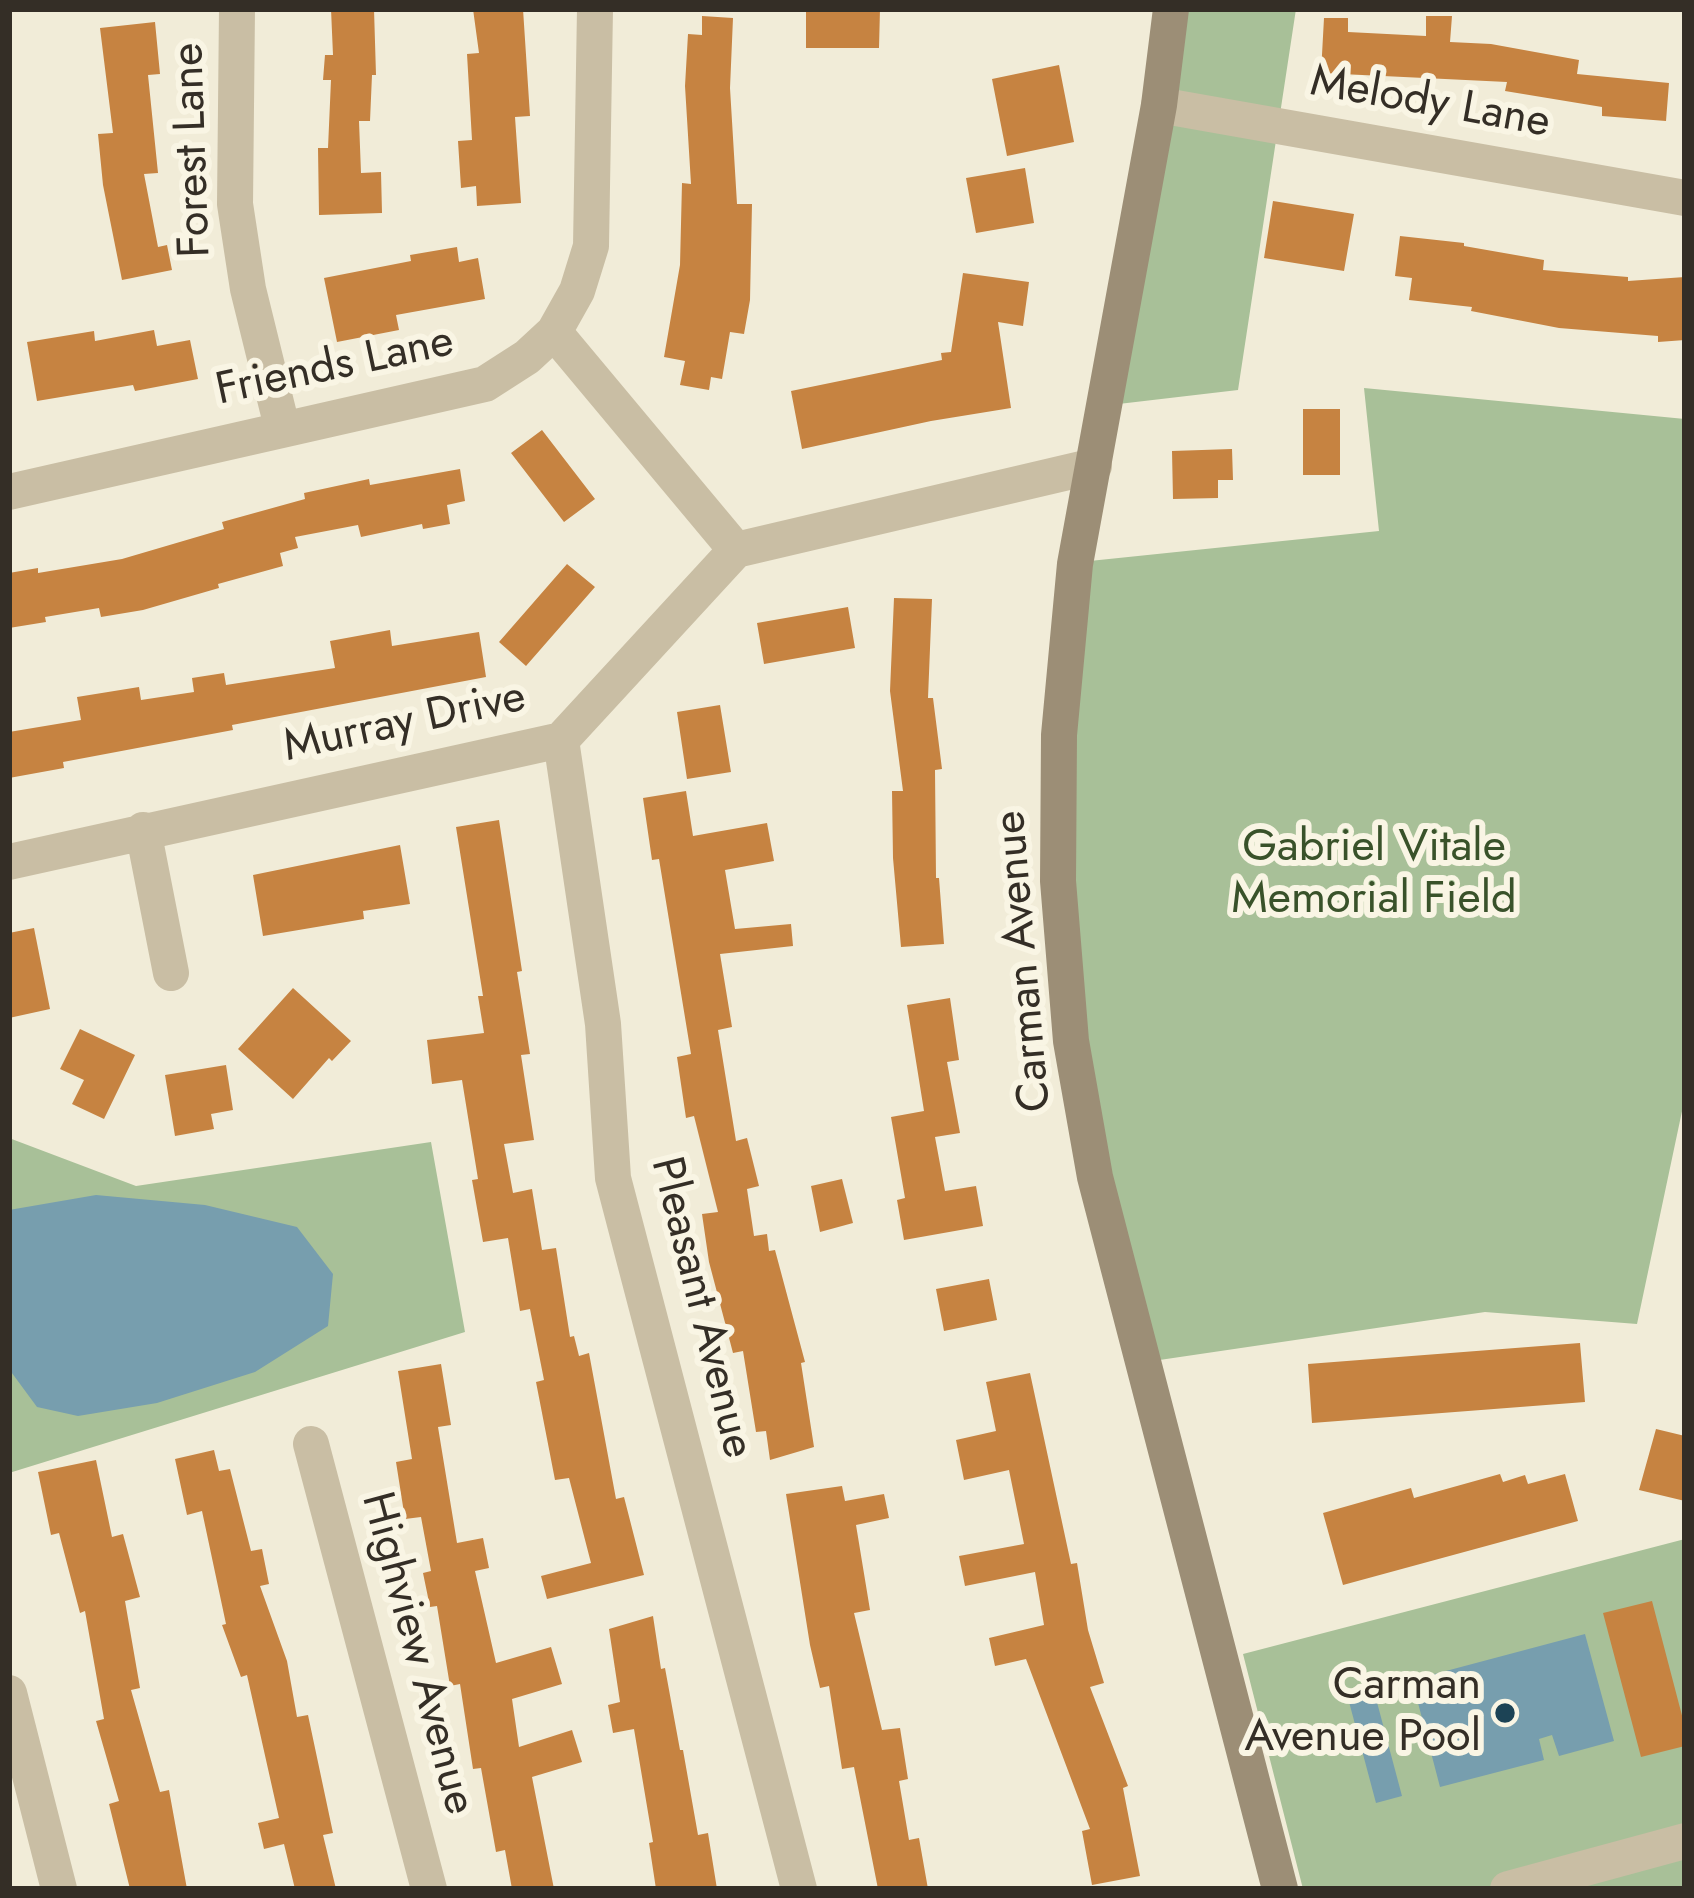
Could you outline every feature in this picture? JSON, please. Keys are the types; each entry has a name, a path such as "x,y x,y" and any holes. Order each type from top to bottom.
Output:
{"main road":[{"name":"Carman Avenue","path":"1171,9 1159,105 1075,564 1059,735 1058,880 1071,1041 1095,1177 1280,1889"}],"street":[{"name":"Forest Lane","path":"237,9 235,204 248,289 282,427"},
{"name":"Friends Lane","path":"9,492 485,384 526,358 554,332 577,291 591,246 595,9"},
{"name":"Melody Lane","path":"1159,105 1685,198"},
{"path":"554,332 736,550 1094,466"},
{"name":"Murray Drive","path":"9,862 561,740 736,550"},
{"name":"Pleasant Avenue","path":"561,740 603,1024 613,1178 799,1889"},
{"path":"143,830 171,973"},
{"name":"Highview Avenue","path":"311,1444 429,1889"},
{"path":"9,1694 59,1889"},
{"path":"1508,1889 1685,1841"}],"green space":[{"path":"1171,9 1296,9 1238,390 1110,405"},
{"name":"Gabriel Vitale Memorial Field","path":"1364,388 1685,419 1685,1097 1637,1324 1485,1312 1146,1362 1102,1176 1064,873 1080,562 1379,531"},
{"path":"9,1138 136,1186 431,1142 465,1332 9,1473"},
{"path":"1685,1539 1685,1889 1303,1889 1243,1654"}],"water":[{"path":"96,1195 205,1205 297,1227 333,1274 328,1326 255,1372 157,1403 78,1416 37,1407 9,1369 9,1210"},
{"path":"1585,1634 1614,1741 1559,1756 1552,1735 1539,1739 1544,1760 1440,1787 1412,1680"},
{"path":"1374,1691 1402,1796 1376,1803 1348,1698"}],"building":[{"path":"331,9 374,9 376,75 372,75 370,121 359,121 361,173 381,172 382,213 319,215 318,148 328,148 331,80 323,80 325,55 333,55"},
{"path":"473,9 523,9 530,116 515,117 521,203 477,206 476,186 461,188 458,141 472,140 467,54 479,53"},
{"path":"806,9 880,9 879,48 806,48"},
{"path":"702,16 733,18 730,88 737,204 752,204 750,300 744,334 730,332 722,379 711,377 709,390 680,385 685,361 664,357 680,265 682,183 691,184 685,86 688,34 702,35"},
{"path":"1426,16 1452,16 1450,42 1491,44 1579,60 1577,74 1669,83 1666,121 1602,116 1602,107 1505,91 1507,82 1321,73 1324,18 1348,18 1348,32 1426,36"},
{"path":"155,22 160,74 148,75 158,173 144,174 158,247 167,245 172,270 122,280 98,134 113,133 100,28"},
{"path":"1059,65 1074,142 1007,156 992,79"},
{"path":"1025,168 1034,223 976,233 966,178"},
{"path":"1273,201 1354,214 1344,271 1264,258"},
{"path":"1400,236 1464,243 1544,260 1543,270 1628,277 1628,281 1685,277 1685,340 1658,342 1658,336 1559,328 1471,311 1472,307 1409,300 1412,278 1395,276"},
{"path":"457,247 459,262 478,258 485,299 396,315 399,330 337,342 324,278"},
{"path":"963,273 1029,282 1023,326 998,322 1011,408 802,449 791,391 942,360 941,353 951,352"},
{"path":"154,330 157,346 190,340 198,379 37,401 27,342 94,331 95,341"},
{"path":"1303,409 1340,409 1340,475 1303,475"},
{"path":"542,430 595,499 564,522 511,453"},
{"path":"1232,449 1233,480 1218,480 1218,498 1173,499 1172,451"},
{"path":"460,469 465,501 447,505 450,524 423,529 422,524 361,537 358,525 295,537 298,548 280,553 283,566 218,584 219,588 143,610 101,617 99,608 9,628 9,573 122,559 224,529 222,522 305,499 304,493 369,479 370,485"},
{"path":"567,564 595,587 526,666 499,642"},
{"path":"894,598 932,599 928,698 933,698 942,769 935,770 936,878 944,944 901,947 893,858 892,791 903,791 890,691"},
{"path":"848,607 855,648 764,664 757,623"},
{"path":"390,630 392,646 479,632 486,677 232,725 233,730 63,762 64,768 9,778 9,732 81,720 77,697 139,687 141,700 194,692 192,678 224,673 226,685 335,668 330,641"},
{"path":"720,705 731,772 687,779 677,712"},
{"path":"686,791 693,836 767,823 774,861 725,870 735,929 791,924 793,946 720,954 732,1027 718,1030 736,1141 747,1138 759,1186 747,1189 754,1236 767,1234 769,1251 775,1250 805,1362 801,1363 814,1447 770,1460 766,1431 756,1432 743,1351 733,1353 709,1262 702,1214 718,1212 694,1116 686,1118 677,1057 691,1054 659,859 652,860 643,798"},
{"path":"499,820 522,971 517,972 530,1054 521,1055 534,1140 504,1144 513,1193 532,1189 542,1250 556,1248 570,1337 574,1336 579,1356 589,1353 616,1499 624,1497 644,1575 547,1599 541,1576 591,1563 569,1478 555,1480 536,1382 544,1380 530,1309 520,1311 508,1238 483,1242 462,1080 432,1084 427,1040 484,1033 478,996 483,996 456,827"},
{"path":"400,845 410,904 363,911 364,919 263,936 253,875"},
{"path":"34,928 50,1009 9,1018 9,933"},
{"path":"293,988 351,1041 293,1099 238,1049"},
{"path":"950,998 959,1060 947,1062 960,1133 935,1137 945,1191 976,1186 983,1226 904,1240 897,1200 905,1198 891,1117 924,1111 907,1005"},
{"path":"80,1029 135,1055 104,1119 72,1104 84,1080 60,1069"},
{"path":"226,1065 233,1110 211,1114 214,1129 175,1136 165,1075"},
{"path":"842,1179 853,1223 820,1232 811,1186"},
{"path":"989,1279 997,1320 944,1331 936,1289"},
{"path":"1580,1343 1585,1402 1312,1423 1308,1364"},
{"path":"441,1364 451,1425 438,1427 457,1543 483,1538 489,1568 475,1571 496,1663 551,1647 562,1684 512,1699 519,1747 572,1730 582,1762 532,1777 554,1889 512,1889 505,1850 496,1852 481,1768 473,1769 460,1684 450,1686 437,1606 430,1607 423,1573 431,1571 421,1517 405,1519 396,1462 412,1459 398,1371"},
{"path":"1030,1373 1071,1564 1077,1563 1088,1630 1104,1683 1090,1687 1128,1786 1123,1788 1140,1876 1092,1885 1082,1831 1090,1829 1026,1659 995,1666 989,1638 1044,1625 1035,1572 965,1586 959,1556 1024,1544 1009,1470 964,1480 956,1440 996,1431 986,1382"},
{"path":"1656,1429 1685,1436 1685,1501 1639,1490"},
{"path":"214,1450 219,1471 230,1469 251,1551 262,1549 269,1584 260,1586 287,1661 297,1717 308,1715 333,1833 323,1835 336,1889 295,1889 284,1844 264,1849 258,1823 279,1818 247,1675 241,1677 222,1625 226,1624 202,1511 187,1515 175,1459"},
{"path":"96,1460 112,1537 123,1534 140,1597 125,1601 140,1688 131,1690 160,1792 169,1790 187,1889 130,1889 109,1804 119,1801 96,1721 104,1719 85,1611 80,1613 59,1533 51,1535 38,1472"},
{"path":"1500,1474 1503,1482 1525,1475 1528,1484 1565,1474 1578,1521 1343,1585 1323,1513 1411,1488 1414,1498"},
{"path":"842,1486 845,1501 884,1494 889,1518 856,1525 870,1610 854,1613 882,1730 900,1728 908,1779 899,1781 909,1840 919,1838 928,1889 878,1889 854,1767 842,1769 829,1686 820,1688 810,1645 786,1494"},
{"path":"1652,1601 1685,1727 1685,1746 1641,1757 1603,1613"},
{"path":"653,1616 698,1835 708,1833 717,1889 656,1889 634,1729 613,1733 608,1705 620,1702 609,1629"}],"place":[{"name":"Carman Avenue Pool","path":"1505,1713"}]}
